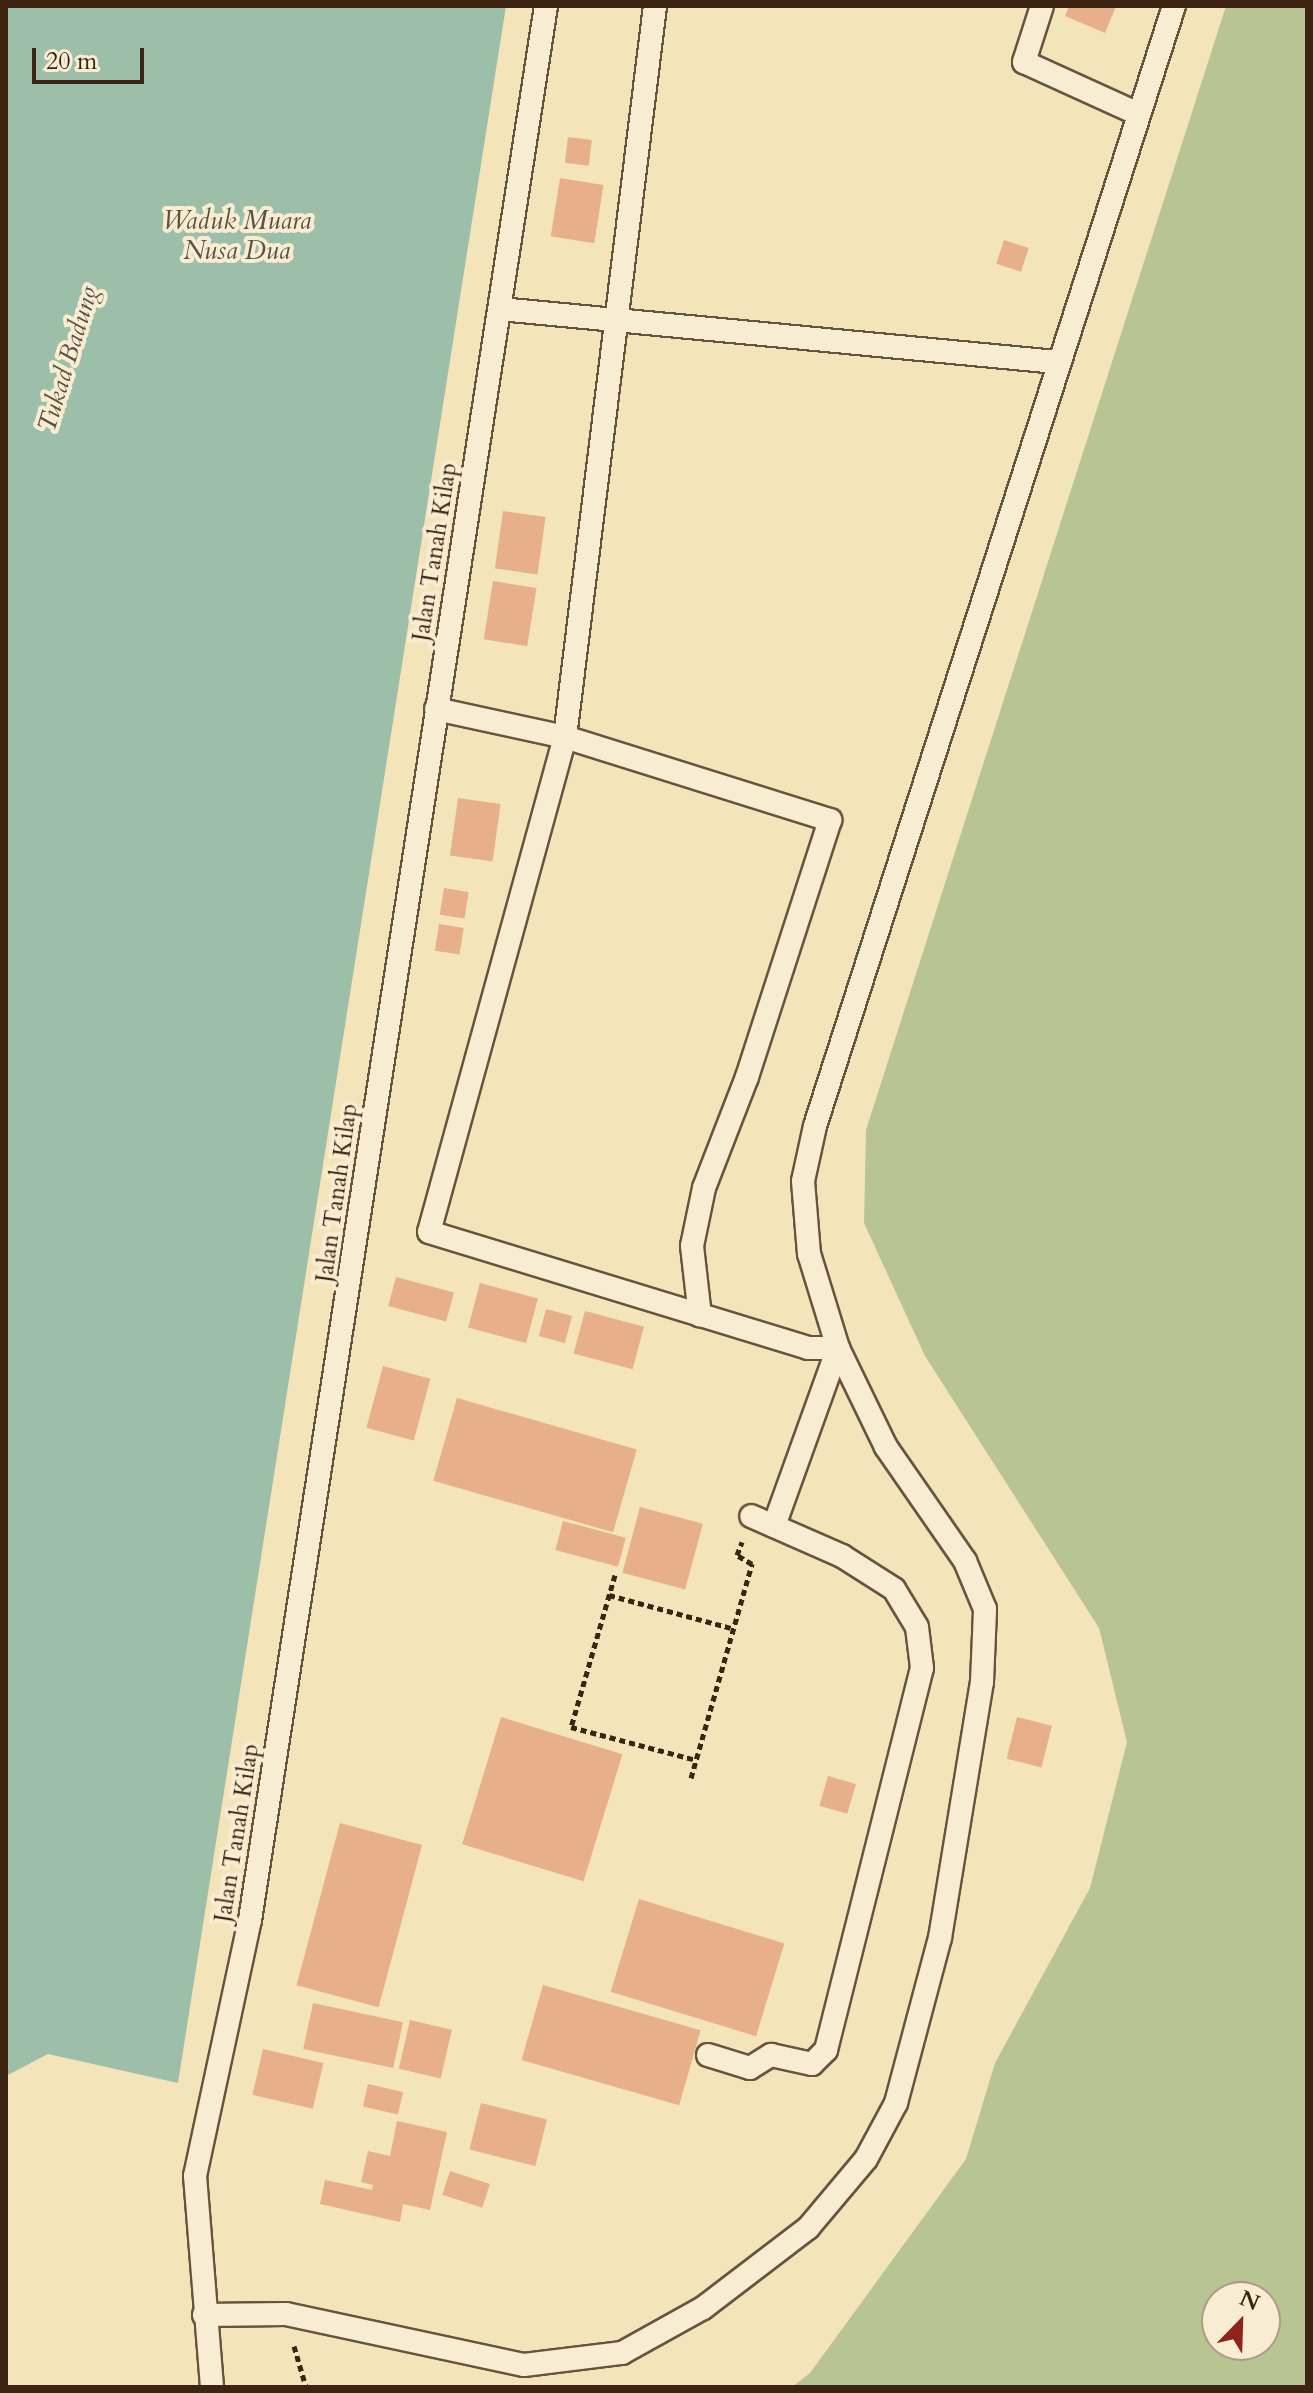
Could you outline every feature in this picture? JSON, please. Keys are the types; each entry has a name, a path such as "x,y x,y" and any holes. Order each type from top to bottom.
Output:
{"lane":[{"name":"Jalan Tanah Kilap","path":"212,2387 195,2176 250,1920 546,6"},
{"path":"655,6 565,737 429,1232 808,1348 838,1348"},
{"path":"1042,6 1024,62 1138,114"},
{"path":"204,2315 286,2314 524,2365 622,2353 703,2308 808,2228 866,2159 896,2103 940,1938 982,1682 985,1609 965,1561 886,1447 838,1348 809,1254 803,1181 815,1126 1057,362 1174,6"},
{"path":"500,309 1057,362"},
{"path":"436,709 565,737 830,820 747,1077 704,1188 692,1246 700,1316"},
{"path":"774,1526 838,1348"},
{"path":"708,2055 750,2068 771,2055 812,2064 826,2050 922,1668 917,1627 894,1589 842,1556 751,1516"}],"path":[{"path":"691,1778 731,1628 752,1564 737,1555 751,1516"},
{"path":"615,1575 571,1727 696,1760"},
{"path":"609,1595 731,1628"},
{"path":"286,2314 306,2387"}],"shaded area":[{"path":"1226,6 1307,6 1307,2387 792,2387 810,2373 966,2159 995,2063 1090,1888 1127,1742 1099,1628 925,1356 864,1223 866,1130"}],"water":[{"name":"Waduk Muara Nusa Dua","path":"6,6 506,6 178,2083 48,2054 6,2076"}],"building":[{"path":"1069,6 1116,6 1105,33 1065,16"},
{"path":"568,137 592,140 589,166 565,163"},
{"path":"560,178 603,185 594,243 551,236"},
{"path":"1004,240 1029,248 1021,272 996,264"},
{"path":"503,511 546,517 538,574 495,568"},
{"path":"493,581 536,588 527,646 484,639"},
{"path":"458,798 501,804 493,861 450,855"},
{"path":"444,888 469,892 464,919 440,915"},
{"path":"439,924 464,928 459,955 435,951"},
{"path":"396,1277 454,1293 446,1322 388,1306"},
{"path":"480,1283 538,1299 526,1343 468,1327"},
{"path":"546,1309 572,1316 565,1343 539,1336"},
{"path":"585,1311 644,1327 633,1369 574,1354"},
{"path":"383,1366 430,1379 414,1441 366,1428"},
{"path":"457,1398 637,1450 613,1532 433,1481"},
{"path":"640,1507 703,1524 685,1590 622,1573"},
{"path":"563,1521 626,1538 618,1567 555,1550"},
{"path":"501,1717 622,1754 584,1881 462,1844"},
{"path":"1017,1717 1052,1726 1042,1767 1007,1759"},
{"path":"828,1776 856,1784 847,1814 819,1806"},
{"path":"340,1823 422,1845 379,2007 297,1985"},
{"path":"639,1899 784,1943 756,2036 611,1992"},
{"path":"543,1985 701,2030 679,2105 522,2060"},
{"path":"313,2003 403,2022 393,2068 303,2049"},
{"path":"410,2020 452,2030 441,2078 399,2069"},
{"path":"263,2049 323,2063 313,2109 252,2095"},
{"path":"368,2084 403,2092 398,2115 363,2106"},
{"path":"481,2103 547,2119 535,2166 469,2150"},
{"path":"397,2121 447,2132 430,2210 403,2204 400,2222 320,2204 325,2180 372,2190 373,2185 361,2182 368,2151 390,2156"},
{"path":"450,2171 490,2184 482,2208 442,2195"}],"water label":[{"name":"Tukad Badung","path":"68,359"}]}
